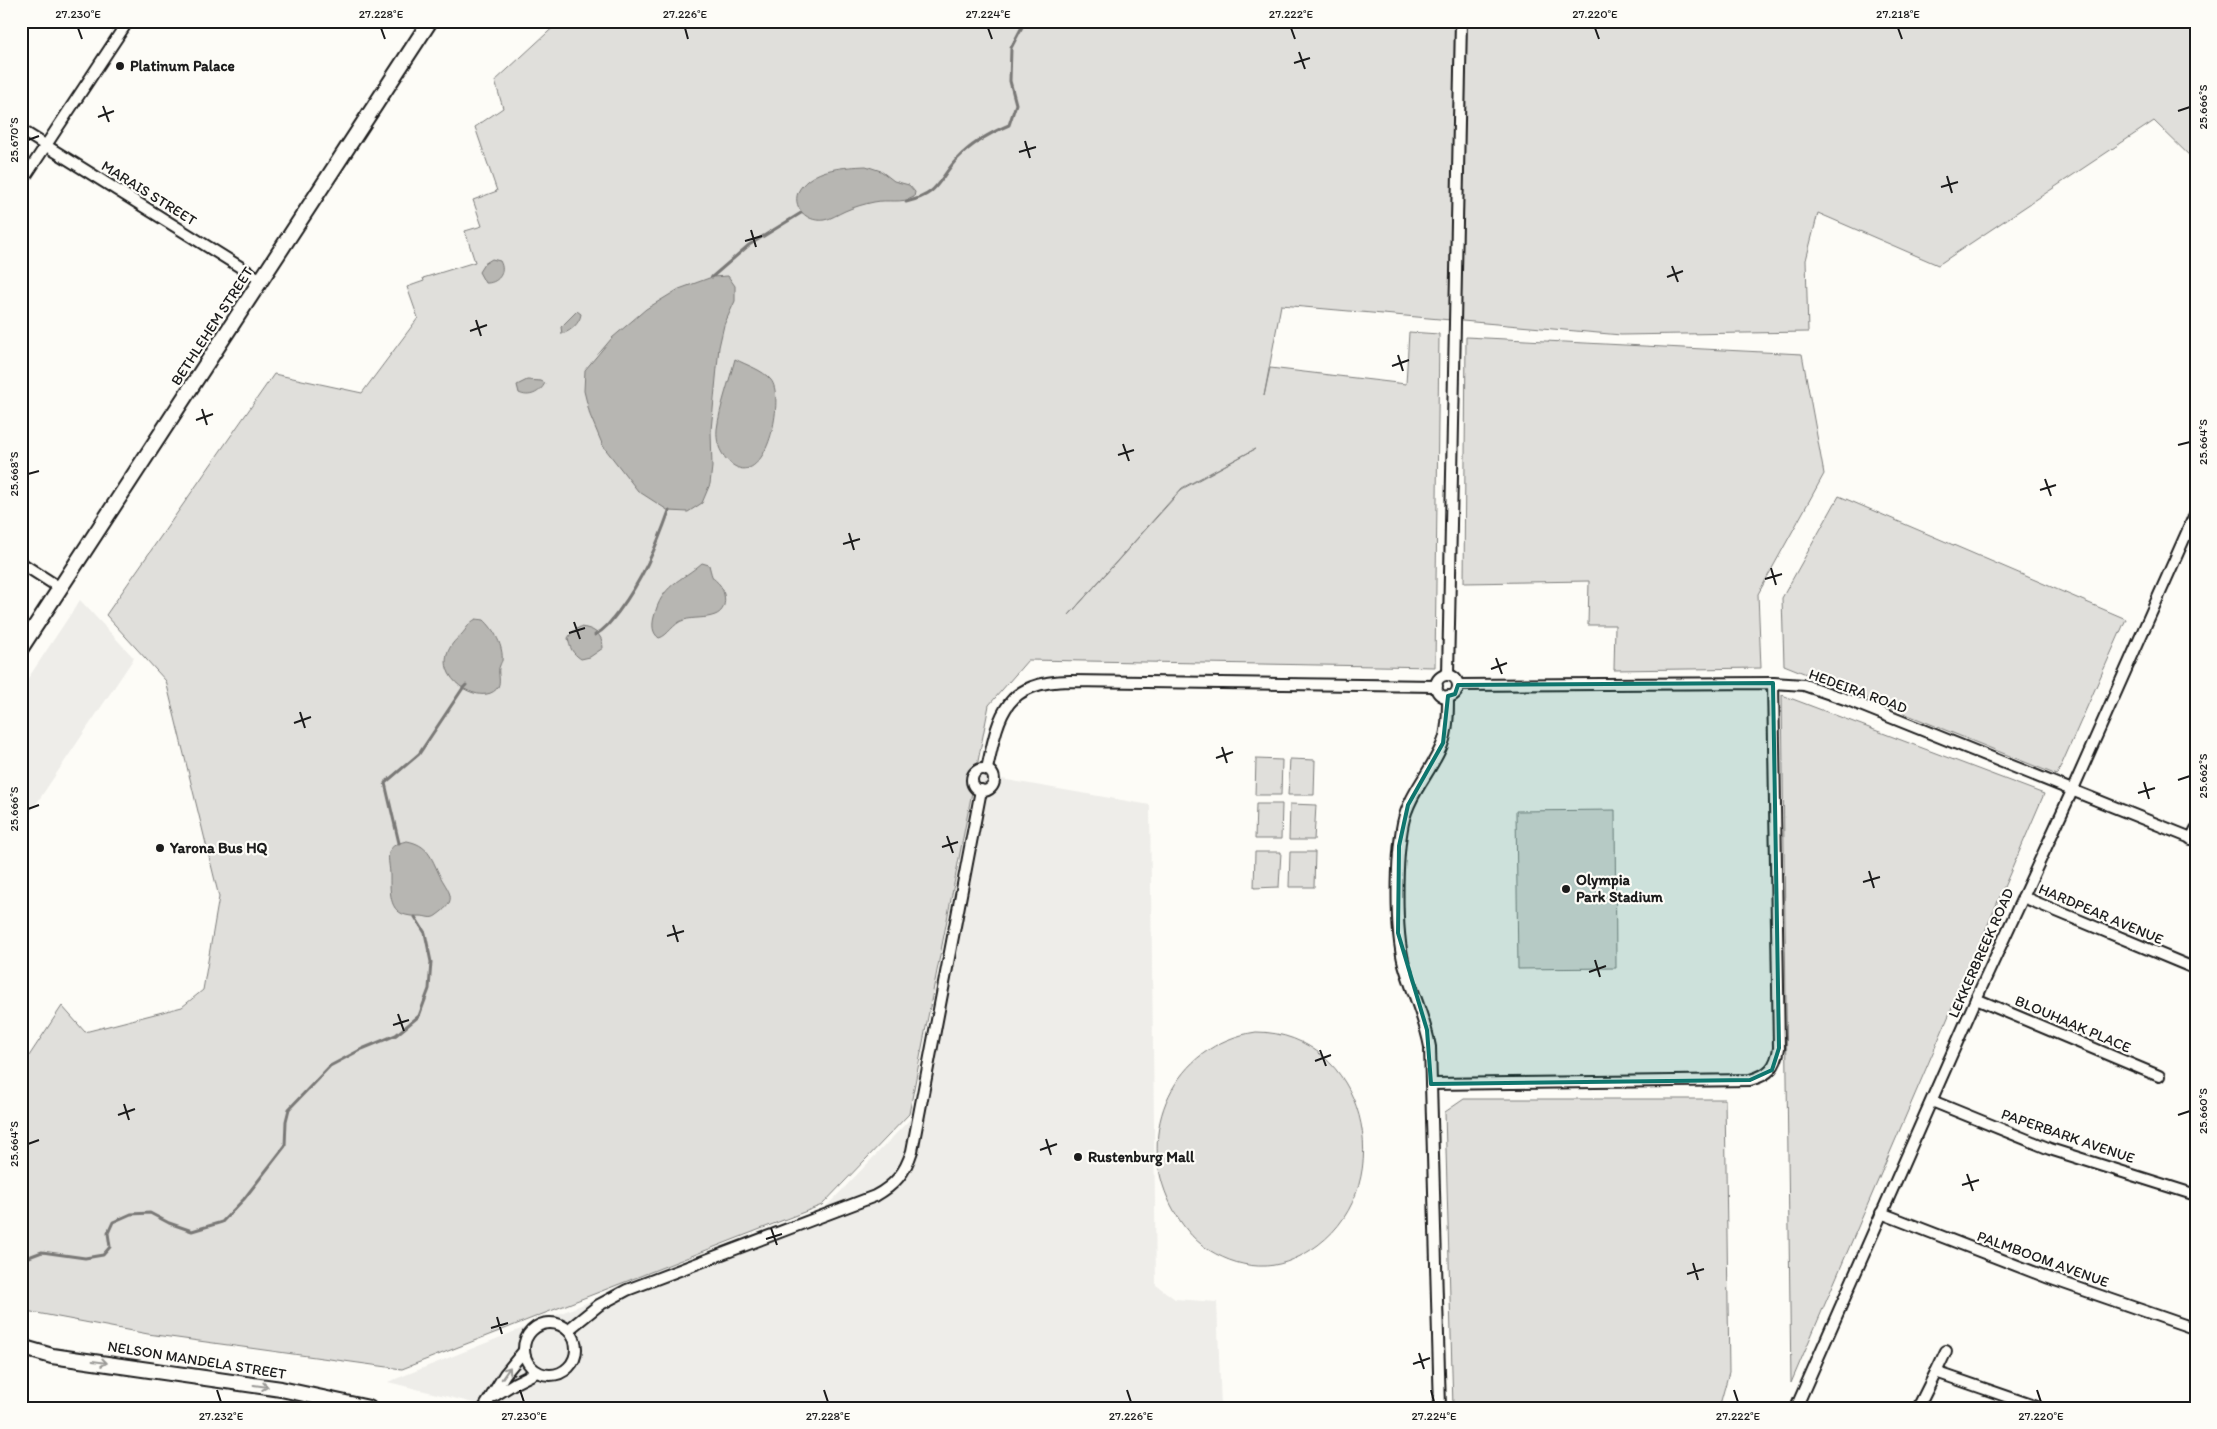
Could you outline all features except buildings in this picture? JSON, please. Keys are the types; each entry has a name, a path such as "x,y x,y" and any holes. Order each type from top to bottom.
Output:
{"main road":[{"name":"BETHLEHEM STREET","path":"21,648 430,21"},
{"name":"NELSON MANDELA STREET","path":"21,1347 52,1356 281,1389 368,1408"}],"street":[{"path":"21,183 128,21"},
{"path":"1448,675 1461,21"},
{"name":"MARAIS STREET","path":"21,130 261,280"},
{"name":"LEKKERBREEK ROAD","path":"1796,1408 1976,1000 2072,791 2196,512"},
{"path":"21,563 60,588"},
{"path":"1448,675 1455,677 1458,685 1455,694 1448,696 1442,695 1436,686 1438,679 1448,675"},
{"path":"987,769 1000,717 1006,706 1017,696 1040,683 1108,682 1436,686"},
{"path":"1431,1084 1750,1080 1762,1077 1772,1070 1777,1061 1779,1048 1773,682"},
{"name":"HEDEIRA ROAD","path":"1458,685 1773,682 1804,686 1848,700 2072,791 2194,836"},
{"path":"1440,1408 1430,1047 1427,1030 1404,964 1398,933 1399,846 1408,805 1443,743 1448,696"},
{"path":"987,769 993,774 994,781 991,787 981,790 975,786 973,776 977,770 987,769"},
{"path":"568,1330 610,1298 876,1196 888,1190 904,1172 913,1143 981,790"},
{"name":"HARDPEAR AVENUE","path":"2023,897 2196,969"},
{"name":"BLOUHAAK PLACE","path":"1976,1000 2159,1076"},
{"name":"PAPERBARK AVENUE","path":"1932,1101 2041,1146 2196,1195"},
{"name":"PALMBOOM AVENUE","path":"1882,1214 2049,1278 2196,1329"},
{"path":"484,1408 505,1374 523,1352 528,1334 542,1324 551,1323 560,1325 568,1330 576,1344 573,1361 562,1372 554,1375 537,1372 492,1397"},
{"path":"1918,1408 1946,1351"},
{"path":"523,1352 526,1360 537,1372"},
{"path":"1936,1372 2040,1408"}],"highlighted area":[{"path":"1773,683 1779,1048 1772,1070 1750,1080 1431,1084 1427,1030 1398,933 1399,846 1408,805 1443,743 1448,696 1455,694 1458,685"}],"shaded area":[{"path":"560,21 2196,21 2196,162 2154,121 1938,265 1818,213 1806,260 1808,332 1621,335 1281,305 1264,396 1270,368 1406,384 1409,332 1439,334 1435,667 1028,660 989,705 909,1114 822,1205 402,1369 148,1334 21,1310 21,1068 62,1006 85,1032 182,1007 203,990 219,897 166,681 106,615 274,374 362,393 418,318 407,287 424,281 423,278 475,262 465,231 482,226 473,200 497,191 475,127 503,108 495,81","holes":["1255,449 1182,489 1069,615 1182,488"]},
{"path":"866,166 881,171 894,181 909,185 915,192 914,197 900,201 879,201 867,204 824,220 810,218 800,210 797,198 798,192 815,175 849,167"},
{"path":"492,259 500,261 502,265 500,277 493,282 485,283 479,272 484,264"},
{"path":"728,276 735,286 735,301 724,325 719,347 711,430 712,467 710,484 702,503 688,512 669,511 638,491 603,446 590,415 584,391 585,370 612,338 646,309 679,289 712,277"},
{"path":"577,311 581,314 579,320 572,329 562,334 561,327"},
{"path":"1466,337 1802,354 1824,474 1758,594 1761,668 1614,670 1615,625 1588,625 1589,581 1464,583"},
{"path":"735,359 768,376 775,390 776,406 774,424 762,457 752,466 740,468 724,457 717,438 720,412"},
{"path":"527,380 545,383 534,394 519,393 517,385"},
{"path":"1839,496 2126,619 2057,775 1784,665 1782,598"},
{"path":"702,563 709,565 713,577 722,589 724,606 715,615 680,622 659,638 653,629 653,623 657,606 662,597 667,590"},
{"path":"80,600 134,658 28,816 21,812 21,689"},
{"path":"476,619 484,620 488,624 495,633 501,650 502,661 499,668 499,685 490,693 480,694 468,691 457,684 449,674 446,662 449,649 469,624"},
{"path":"580,627 593,630 599,635 603,643 603,648 590,657 581,659 575,655 568,638 572,632"},
{"path":"1782,695 2044,794 1791,1383"},
{"path":"1256,759 1282,760 1281,795 1255,795"},
{"path":"1290,759 1315,760 1314,795 1288,795"},
{"path":"979,775 1150,805 1156,1285 1175,1299 1217,1302 1221,1408 494,1408 388,1382 825,1208 912,1117"},
{"path":"1256,804 1282,804 1281,839 1255,839"},
{"path":"1290,804 1316,805 1314,840 1289,840"},
{"name":"Olympia Park Stadium","path":"1615,810 1616,968 1518,969 1516,811"},
{"path":"407,841 420,845 428,853 450,895 448,904 433,917 410,916 397,911 394,906 390,893 389,854 393,846"},
{"path":"1255,852 1281,852 1279,887 1254,888"},
{"path":"1290,852 1315,852 1314,887 1289,887"},
{"path":"1256,1032 1293,1039 1323,1057 1345,1083 1359,1115 1364,1150 1359,1186 1344,1218 1318,1245 1306,1253 1287,1262 1266,1266 1244,1264 1230,1260 1209,1250 1192,1236 1182,1224 1171,1205 1161,1177 1157,1149 1160,1121 1169,1096 1183,1073 1203,1054 1227,1040"},
{"path":"1464,1099 1725,1099 1729,1372 1719,1408 1453,1408 1445,1112"}],"waterway":[{"path":"906,202 917,199 932,191 950,167 969,148 988,135 1009,125 1016,104 1010,81 1011,48 1025,21"},
{"path":"712,277 749,245 801,213"},
{"path":"595,635 611,621 635,587 654,551 669,511"},
{"path":"399,843 385,783 419,754 466,685"},
{"path":"21,1260 42,1252 85,1258 103,1255 110,1247 108,1233 113,1222 131,1214 150,1213 169,1223 192,1231 222,1222 244,1199 285,1146 286,1121 289,1109 330,1066 362,1049 396,1035 419,1016 429,989 431,962 425,933 415,917"}],"place":[{"name":"Platinum Palace","path":"120,66"},
{"name":"Yarona Bus HQ","path":"160,848"},
{"name":"Olympia Park Stadium","path":"1566,889"},
{"name":"Rustenburg Mall","path":"1078,1157"}]}
